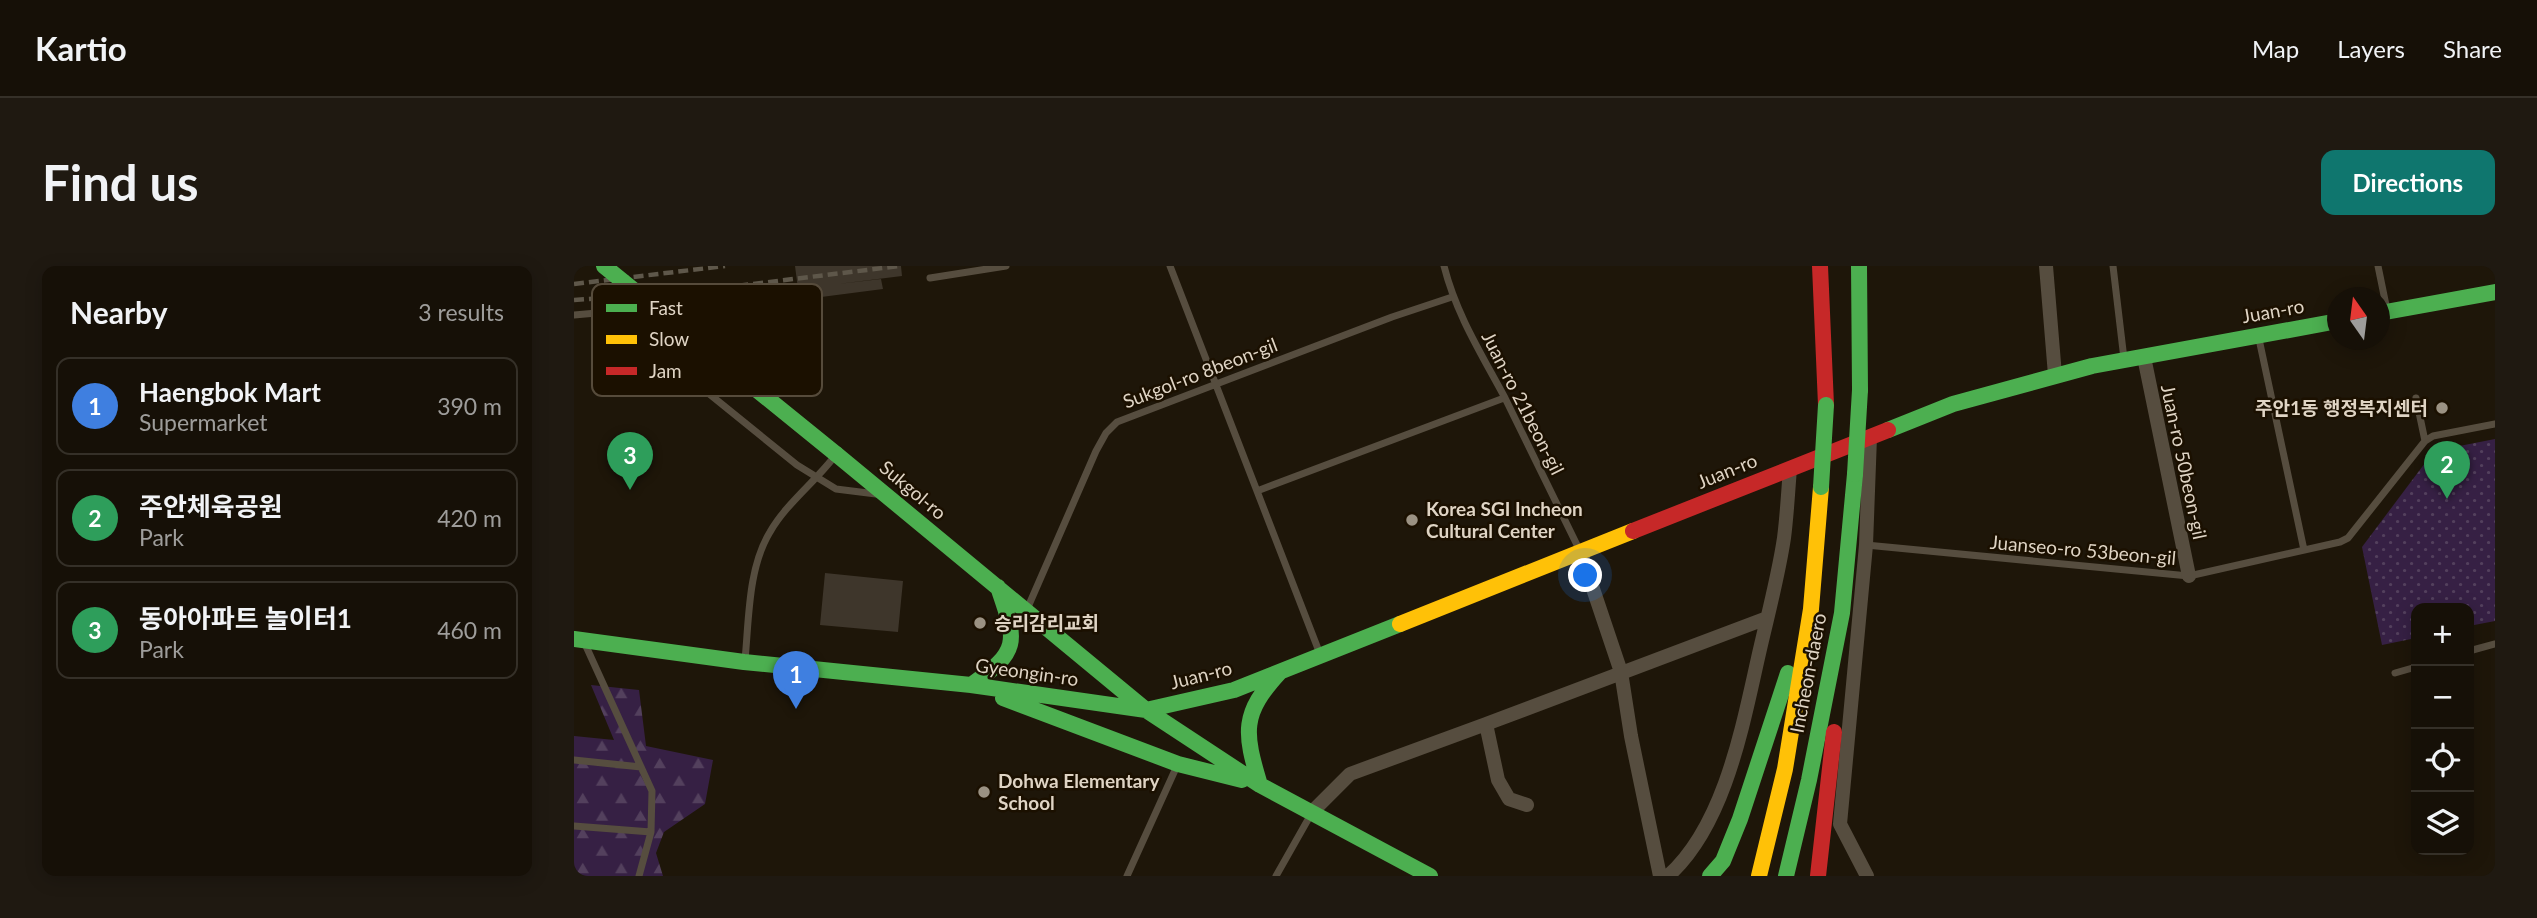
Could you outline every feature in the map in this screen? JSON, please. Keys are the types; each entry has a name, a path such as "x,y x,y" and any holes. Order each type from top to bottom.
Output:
{"main road":[{"name":"Sukgol-ro","path":"604,266 626,284"},
{"name":"Incheon-daero","path":"1759,876 1785,769 1811,609 1826,405 1820,266"},
{"name":"Incheon-daero","path":"1786,876 1809,780 1842,612 1860,390 1860,266"},
{"path":"2390,311 2495,292"},
{"name":"Juan-ro","path":"1146,710 1234,690 1953,404 2055,375 2124,360 2327,323"},
{"name":"Sukgol-ro","path":"764,396 1146,710"},
{"path":"971,685 996,668 1009,648 1012,630 998,587"},
{"path":"1710,876 1723,861 1740,819 1779,697 1811,609"},
{"path":"1818,876 1836,712 1842,612"},
{"name":"Gyeongin-ro","path":"579,640 744,662 971,685 1146,710 1260,785 1430,876"},
{"path":"971,685 1178,764 1260,785 1250,748 1251,721 1255,702 1280,672"}],"street":[{"path":"2046,266 2055,375"},
{"name":"Juan-ro 50beon-gil","path":"2144,356 2189,576"},
{"path":"1867,876 1840,824 1866,545 1870,437"},
{"path":"1668,876 1680,865 1701,835 1721,791 1749,702 1784,539 1790,469"},
{"path":"1581,553 1621,672 1631,736 1660,876"},
{"path":"1311,813 1350,774 1767,618"},
{"path":"1486,724 1498,780 1509,799 1527,805"}],"lane":[{"path":"930,278 1006,266"},
{"path":"1170,266 1321,656"},
{"name":"Juan-ro 21beon-gil","path":"1444,266 1452,297 1581,553"},
{"path":"2113,266 2124,360"},
{"path":"2378,266 2380,287"},
{"name":"Sukgol-ro 8beon-gil","path":"1027,611 1106,433 1117,422 1392,317 1452,297"},
{"path":"574,315 592,313"},
{"path":"2258,335 2304,550"},
{"path":"712,396 787,456 836,489 886,495"},
{"path":"1257,491 1504,398"},
{"path":"2416,398 2425,441 2433,436 2495,424"},
{"name":"Juanseo-ro 53beon-gil","path":"1866,545 2189,576 2348,538 2425,441"},
{"path":"744,662 752,585 763,545 771,529 836,454"},
{"path":"579,640 652,792 651,832 639,876"},
{"path":"2474,650 2495,644"},
{"path":"2395,673 2411,668"},
{"path":"574,760 641,767"},
{"path":"1127,876 1178,764"},
{"path":"1276,876 1311,813"},
{"path":"574,826 651,832"}],"green space":[{"path":"2495,439 2495,621 2474,625 2474,603 2411,603 2411,639 2382,645 2362,547 2434,451"},
{"path":"591,685 639,690 646,746 713,760 705,804 664,832 656,853 663,876 574,876 574,736 614,740"}],"building":[{"path":"795,266 901,266 902,276 838,284 881,279 883,289 822,297 822,284 797,284"},
{"path":"825,573 903,581 898,632 820,625"}],"railway":[{"path":"574,284 725,266"},
{"path":"753,284 899,266"},
{"path":"574,300 592,299"}],"traffic: fast":[{"path":"604,266 626,284"},
{"path":"1859,266 1860,390"},
{"path":"2390,311 2495,292"},
{"path":"1888,430 1953,404 2092,366 2327,323"},
{"path":"1855,474 1860,390"},
{"path":"764,396 836,454"},
{"path":"1821,487 1826,405"},
{"path":"836,454 1146,710 1234,690 1400,624"},
{"path":"1786,876 1809,780 1842,613 1855,474"},
{"path":"971,685 999,662 1007,653 1010,643 1009,620 998,587"},
{"path":"574,639 744,662 971,685 1146,710 1260,785 1430,876"},
{"path":"1260,785 1251,751 1249,724 1258,700 1280,672"},
{"path":"1710,876 1723,861 1740,819 1788,673"},
{"path":"1003,698 1178,764 1242,780"}],"traffic: slow":[{"path":"1759,876 1785,769 1811,609 1821,487"},
{"path":"1400,624 1633,531"}],"traffic: jam":[{"path":"1820,266 1826,405"},
{"path":"1633,531 1888,430"},
{"path":"1818,876 1834,732"}],"place":[{"name":"주안1동 행정복지센터","path":"2442,408"},
{"name":"동아아파트 놀이터1","path":"630,490"},
{"name":"주안체육공원","path":"2447,499"},
{"name":"Korea SGI Incheon Cultural Center","path":"1412,520"},
{"name":"승리감리교회","path":"980,623"},
{"name":"Haengbok Mart","path":"796,709"},
{"name":"Dohwa Elementary School","path":"984,792"}]}
